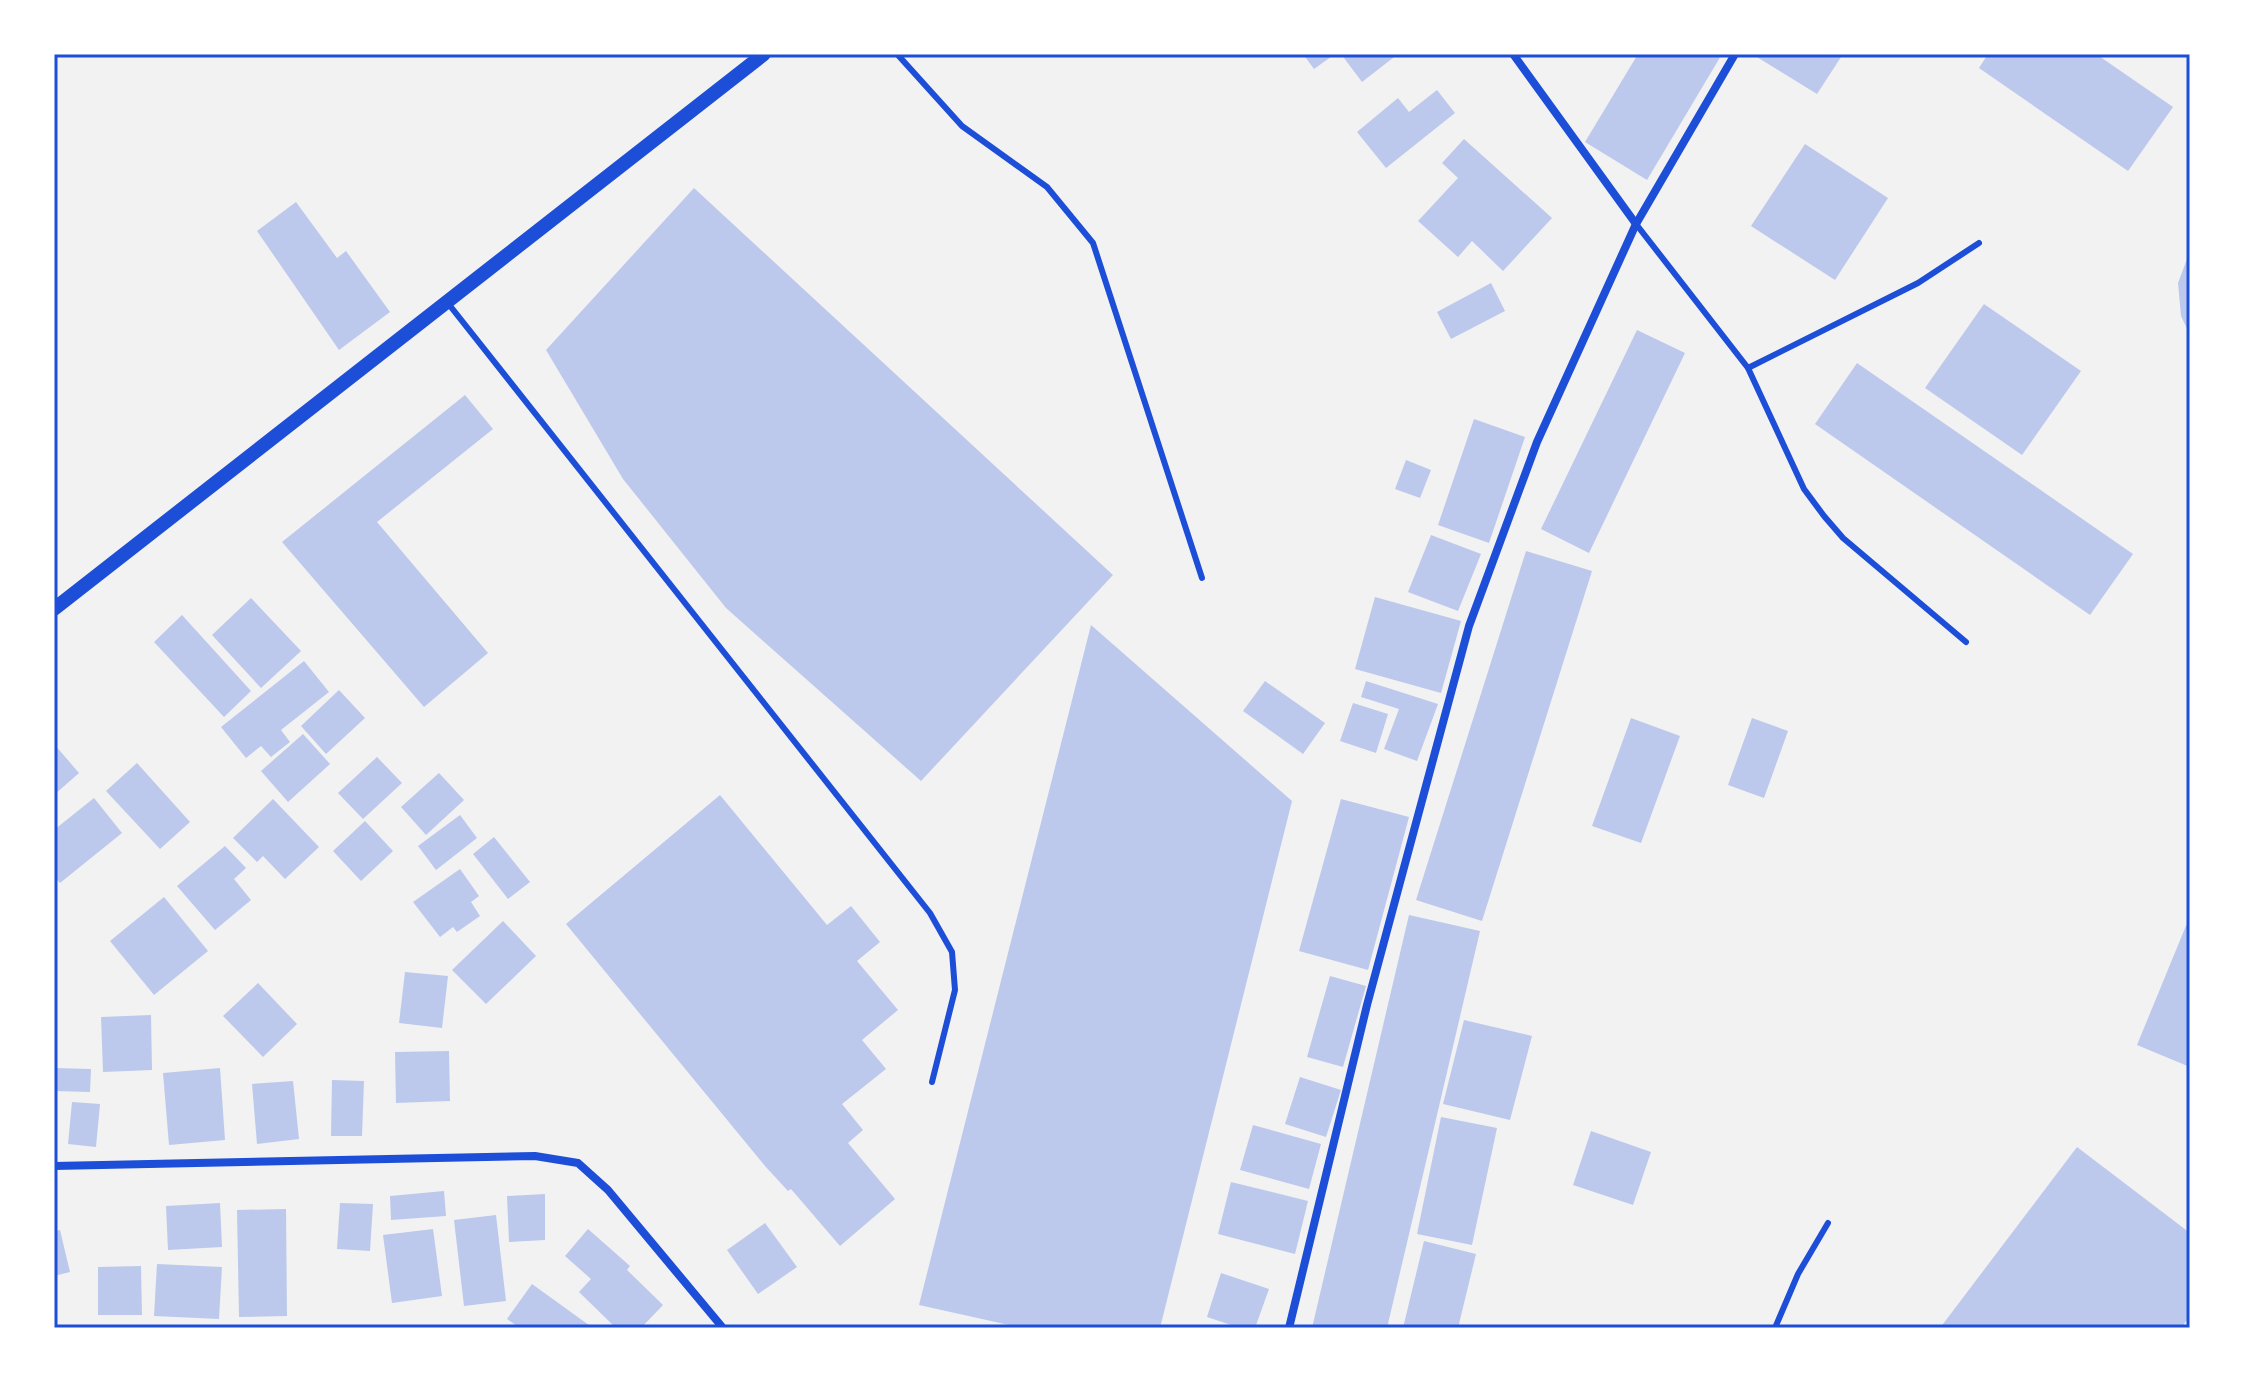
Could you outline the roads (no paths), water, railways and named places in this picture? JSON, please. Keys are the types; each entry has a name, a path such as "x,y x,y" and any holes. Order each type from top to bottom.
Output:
{"street":[{"path":"54,609 764,54"},
{"path":"1513,54 1636,224"},
{"path":"1289,1328 1367,1005 1469,626 1537,442 1636,224 1735,54"},
{"path":"54,1166 535,1156 578,1163 608,1190 723,1328"}],"lane":[{"path":"897,54 962,126 1047,187 1093,243 1202,578"},
{"path":"1636,224 1748,368 1804,489 1824,516 1843,538 1966,642"},
{"path":"1748,368 1918,283 1979,243"},
{"path":"447,301 930,913 952,952 955,990 932,1082"},
{"path":"1775,1328 1798,1274 1828,1223"}]}
